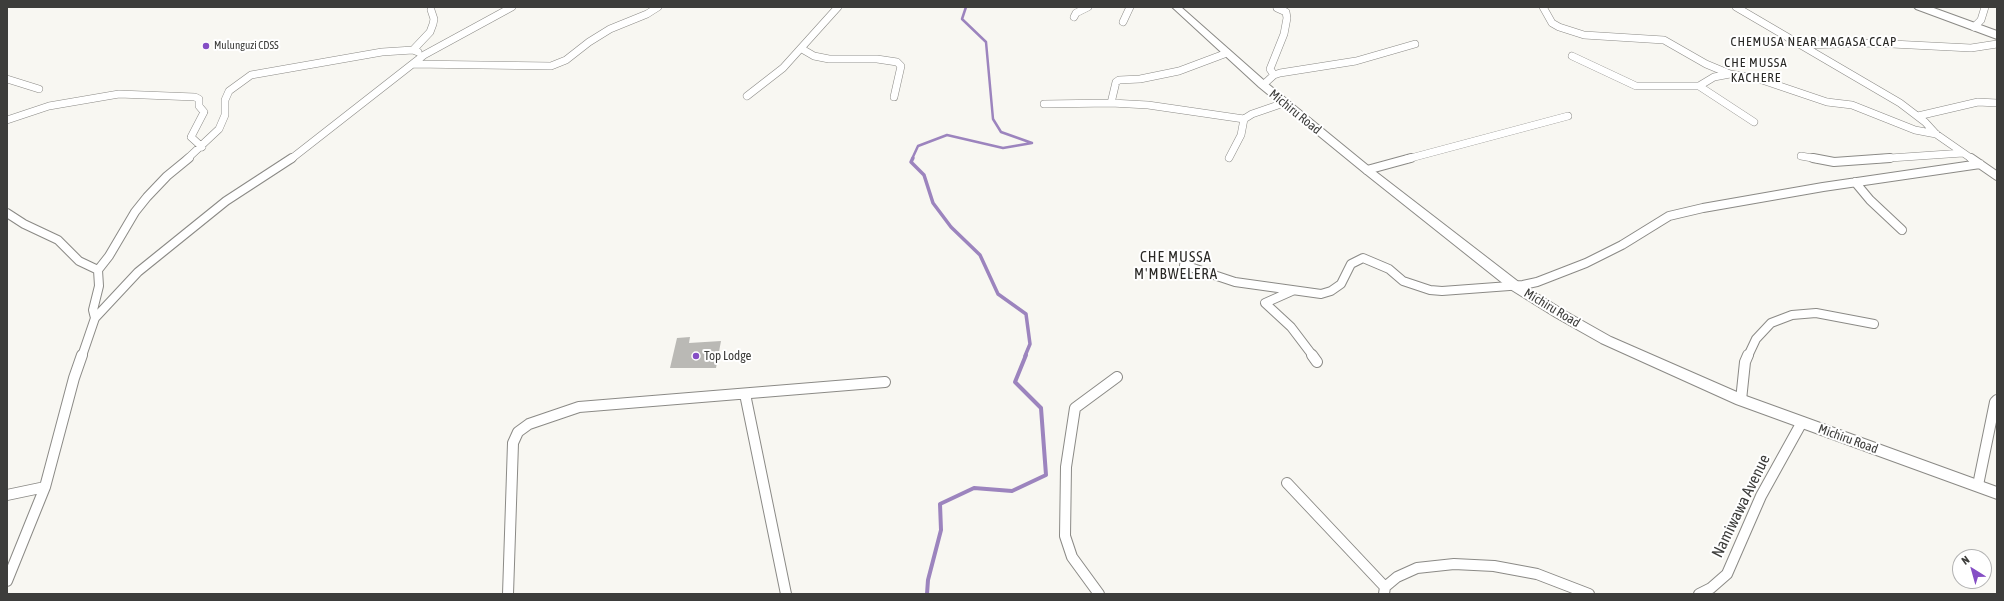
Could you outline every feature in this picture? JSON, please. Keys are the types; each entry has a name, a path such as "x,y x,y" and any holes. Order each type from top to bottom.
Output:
{"highway":[{"path":"1920,7 1997,35"}],"street":[{"path":"7,581 45,487 74,378 95,318 138,272 226,201 294,157 424,55 512,7"},
{"path":"413,64 551,66 566,60 610,29 647,14 658,7"},
{"path":"747,96 783,68 802,49 838,7"},
{"path":"1074,17 1076,13 1088,7"},
{"path":"1123,22 1130,7"},
{"name":"Michiru Road","path":"1176,7 1263,86 1367,170 1515,286 1560,314 1606,340 1651,362 1741,400 1997,493"},
{"path":"1543,7 1552,23 1559,27 1584,35 1664,40 1696,59 1730,74 1770,82 1827,102 1852,105 1915,130 1936,134"},
{"path":"1736,7 1868,82 1918,116 1936,134 1997,176"},
{"path":"1974,27 1981,20 1985,7"},
{"path":"1274,75 1270,69 1278,52 1287,18 1286,12 1277,8"},
{"path":"413,50 430,32 434,24 431,10"},
{"path":"1801,45 1872,43 1971,48 1997,44"},
{"path":"1263,86 1274,75 1356,61 1415,44"},
{"path":"802,49 814,56 828,59 897,62 901,66 894,97"},
{"path":"95,318 93,310 98,286 98,270 109,256 135,212 147,197 167,176 202,147 219,130 225,115 225,100 230,91 241,81 252,75 278,69 315,65 382,52 413,50 424,55"},
{"path":"1111,103 1116,82 1119,80 1140,79 1179,71 1227,53"},
{"path":"1572,56 1636,86 1699,86 1714,77 1730,74"},
{"path":"7,79 39,89"},
{"path":"1699,86 1754,122"},
{"path":"7,120 49,106 118,94 195,98 199,99 199,106 204,112 191,137 202,147"},
{"path":"1918,116 1978,102 1997,103"},
{"path":"1044,104 1111,103 1148,105 1244,119 1252,114 1284,103"},
{"path":"1367,170 1568,116"},
{"path":"1229,158 1241,135 1244,119"},
{"path":"1801,156 1834,162 1963,153"},
{"path":"1184,265 1235,282 1321,294 1332,291 1341,284 1351,264 1355,260 1363,258 1389,269 1403,281 1430,290 1442,291 1515,286 1537,282 1586,263 1622,245 1669,216 1704,208 1855,182 1980,164"},
{"path":"1855,182 1870,200 1902,230"},
{"path":"7,213 24,224 58,240 79,261 98,270"},
{"path":"1292,291 1264,303 1291,327 1317,362"},
{"path":"1741,400 1745,362 1756,339 1771,323 1792,315 1816,313 1874,324"},
{"path":"1099,594 1072,558 1065,536 1066,467 1075,408 1118,377"},
{"path":"508,594 513,443 515,437 523,428 538,420 579,407 885,382"},
{"path":"745,394 786,594"},
{"path":"1978,485 1995,402 1997,400"},
{"name":"Namiwawa Avenue","path":"1699,594 1711,588 1727,574 1761,496 1802,422"},
{"path":"1287,483 1384,590 1397,577 1417,568 1454,564 1494,566 1537,574 1589,594"},
{"path":"7,495 45,487"}],"building":[{"name":"Top Lodge","path":"690,337 689,343 721,341 716,368 670,368 677,338"}],"waterway":[{"path":"912,159 918,146 947,135 1003,148 1032,143 1001,132 993,119 986,42 962,19 966,7"},
{"path":"913,158 911,162 924,175 933,203 951,227 980,255 998,294 1026,314 1030,344 1025,356"},
{"path":"927,594 928,580 941,530 940,504 974,488 1012,491 1046,475 1041,408 1015,382 1026,355"}],"place":[{"name":"Mulunguzi CDSS","path":"206,46"},
{"name":"Top Lodge","path":"696,356"}],"district":[{"name":"CHEMUSA NEAR MAGASA CCAP","path":"1814,42"},
{"name":"CHE MUSSA KACHERE","path":"1756,70"},
{"name":"CHE MUSSA M'MBWELERA","path":"1176,266"}]}
